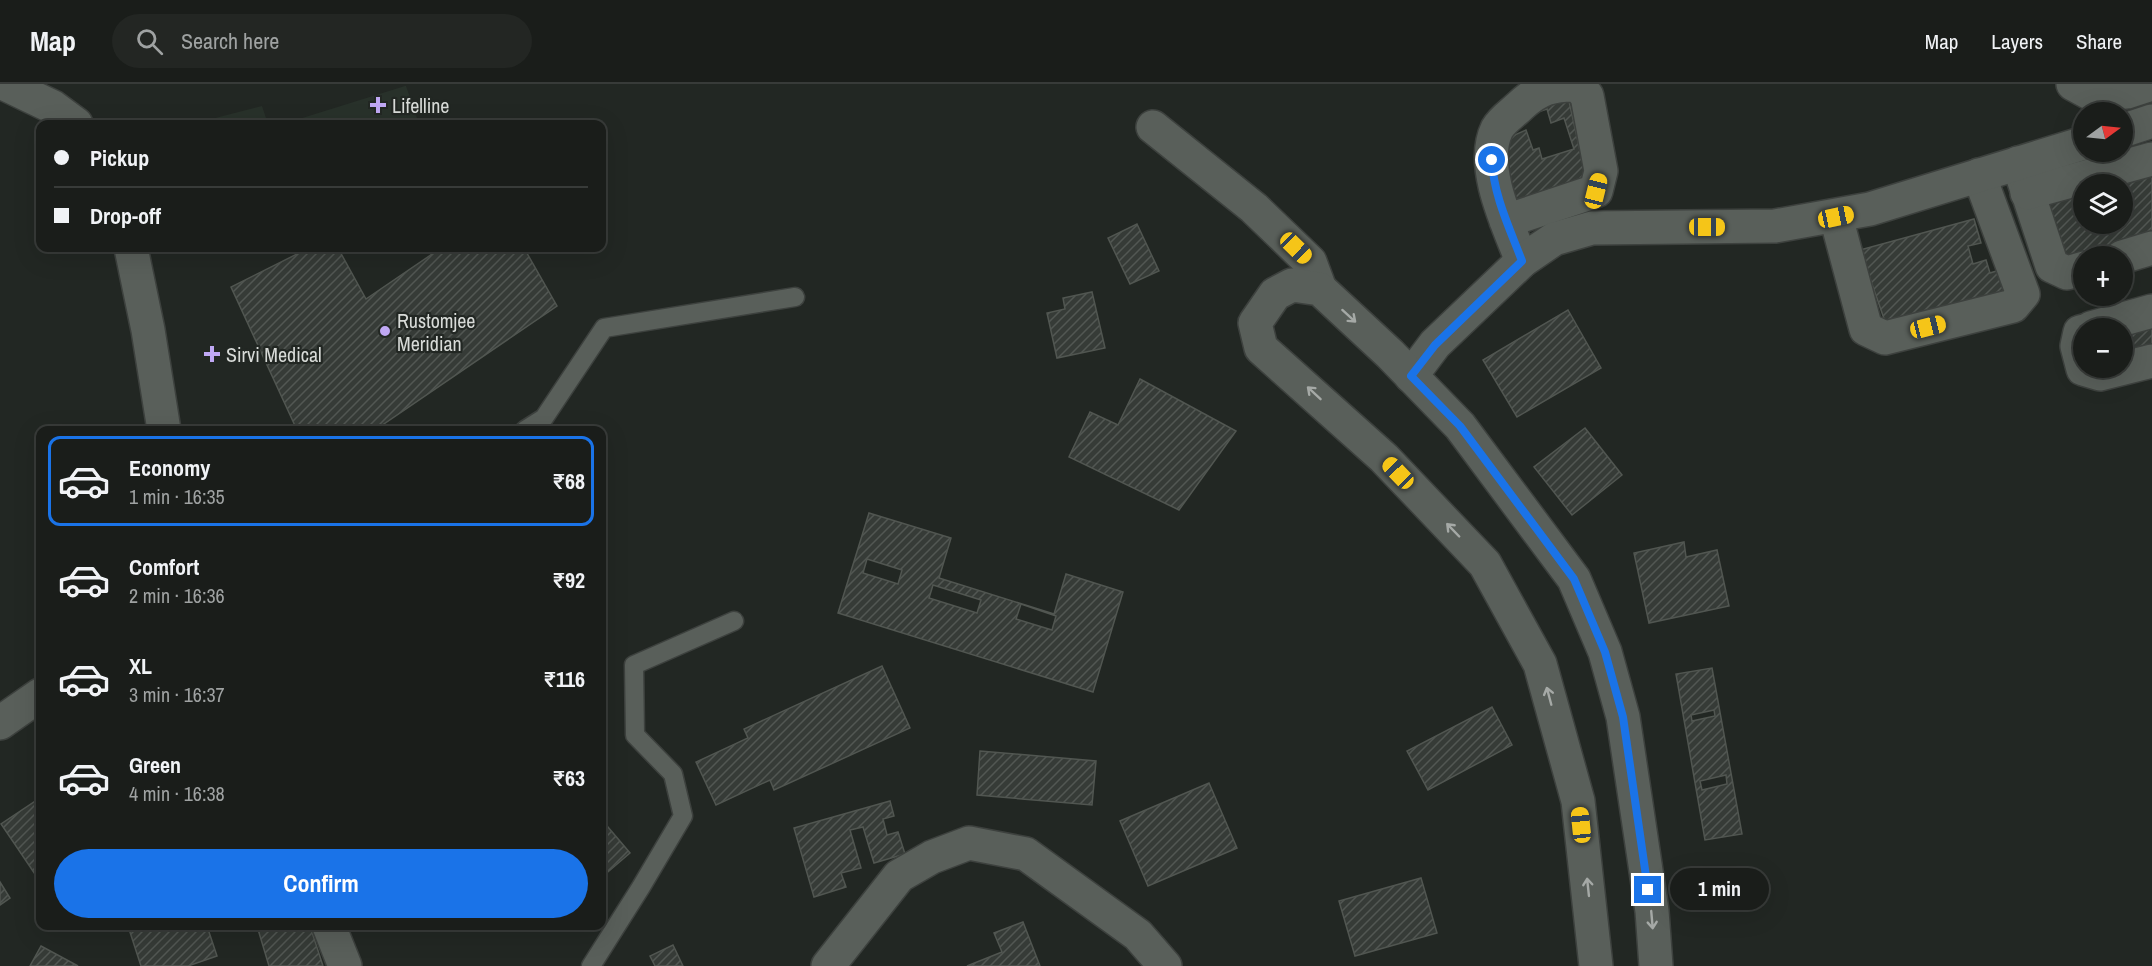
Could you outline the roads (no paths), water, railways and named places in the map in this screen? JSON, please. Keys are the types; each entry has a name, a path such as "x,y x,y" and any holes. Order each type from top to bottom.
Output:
{"street":[{"path":"5,84 53,107 71,120"},
{"path":"2073,84 2095,96 2127,92 2152,84"},
{"path":"2133,127 2152,121"},
{"path":"1153,127 1254,208 1310,262 1320,290 1390,354 1460,426 1574,579 1600,641 1623,717 1652,912 1656,966"},
{"path":"2023,178 2073,149"},
{"path":"1411,376 1435,345 1522,261 1554,239 1592,228 1775,226 1836,217 1870,209 1979,176 2023,178 2152,159"},
{"path":"1836,217 1866,329 1885,338 2013,306 2023,294 1979,176"},
{"path":"2023,178 2052,266 2067,273 2073,271"},
{"path":"1506,221 1522,261"},
{"path":"2133,254 2152,248"},
{"path":"132,252 148,330 163,426"},
{"path":"1320,290 1292,285 1275,294 1255,323 1261,348 1384,458 1485,564 1540,664 1578,801 1596,966"},
{"path":"2127,318 2152,311"},
{"path":"2133,366 2152,361"},
{"path":"0,723 36,698"},
{"path":"828,966 899,876 932,856 969,843 1026,854 1138,935 1165,966"},
{"path":"330,930 345,966"}],"lane":[{"path":"531,426 544,418 604,328 795,297"},
{"path":"591,966 683,816 673,774 634,735 634,665 734,621"}],"place":[{"name":"Lifelline","path":"378,105"},
{"name":"Rustomjee Meridian","path":"385,331"},
{"name":"Sirvi Medical","path":"212,354"}]}
